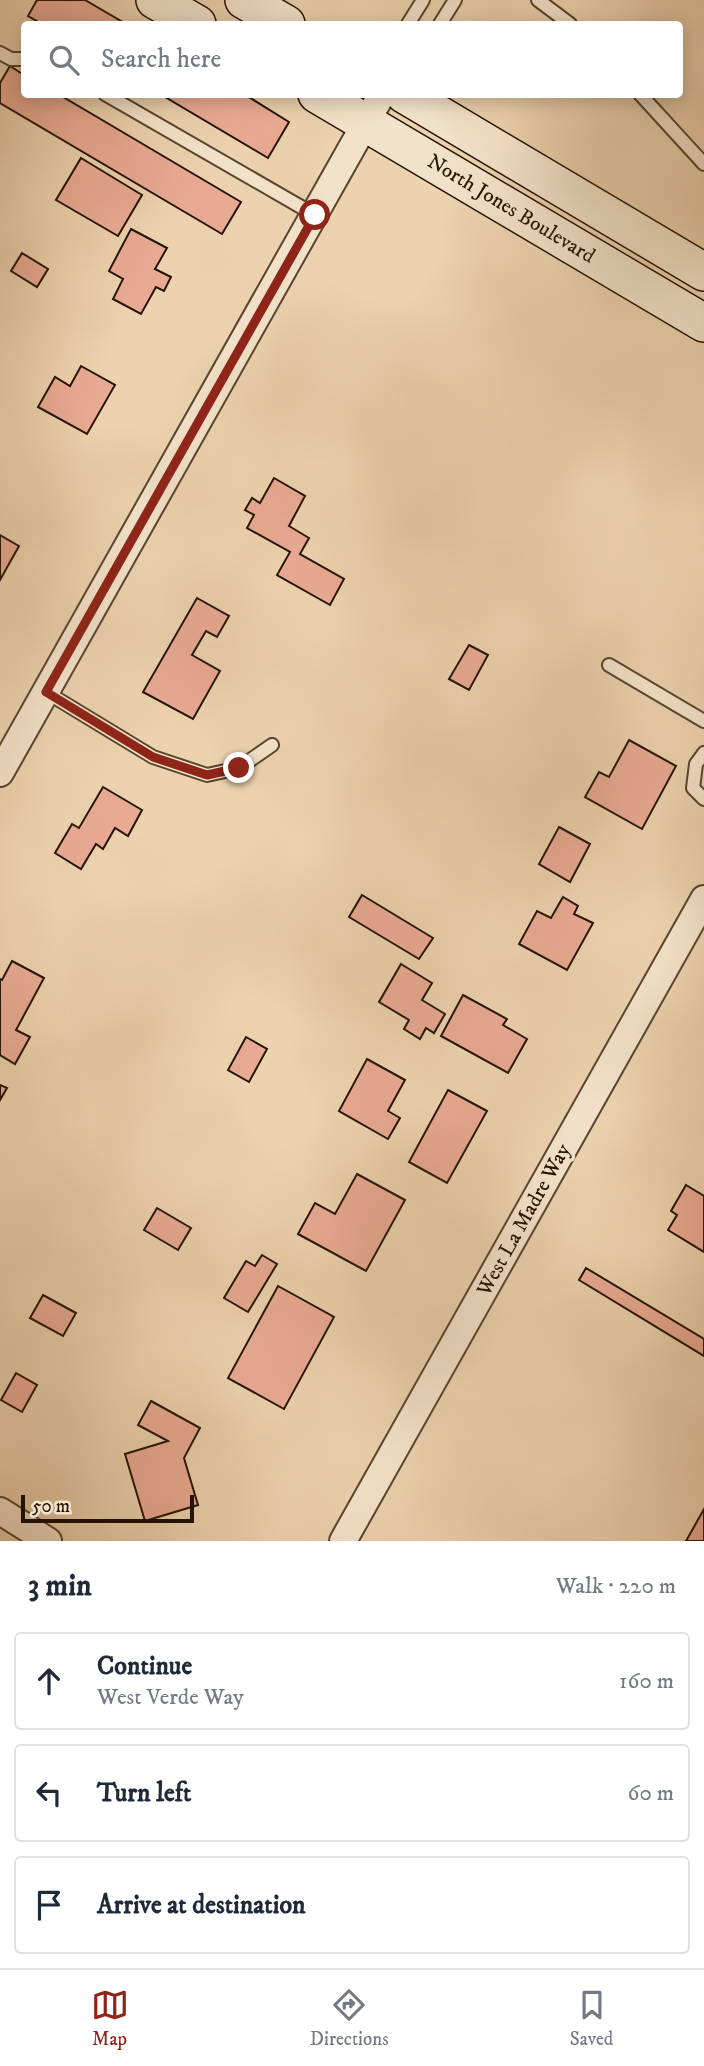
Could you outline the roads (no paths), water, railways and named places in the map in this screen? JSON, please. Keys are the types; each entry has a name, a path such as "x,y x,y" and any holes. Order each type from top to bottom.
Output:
{"main road":[{"path":"155,0 192,21"},
{"path":"244,0 281,21"},
{"name":"North Jones Boulevard","path":"332,98 375,109 704,323"},
{"name":"North Jones Boulevard","path":"411,98 704,272"}],"street":[{"path":"0,773 375,109"},
{"name":"West La Madre Way","path":"343,1541 704,899"},
{"path":"0,1511 48,1541"}],"lane":[{"path":"410,21 423,0"},
{"path":"442,21 455,0"},
{"path":"538,0 566,21"},
{"path":"0,53 11,59 21,59"},
{"path":"112,98 315,215"},
{"path":"644,98 704,164"},
{"path":"609,665 704,721"},
{"path":"46,692 153,757 207,775 239,768 272,745"},
{"path":"704,752 696,764 692,788 704,799"}]}
